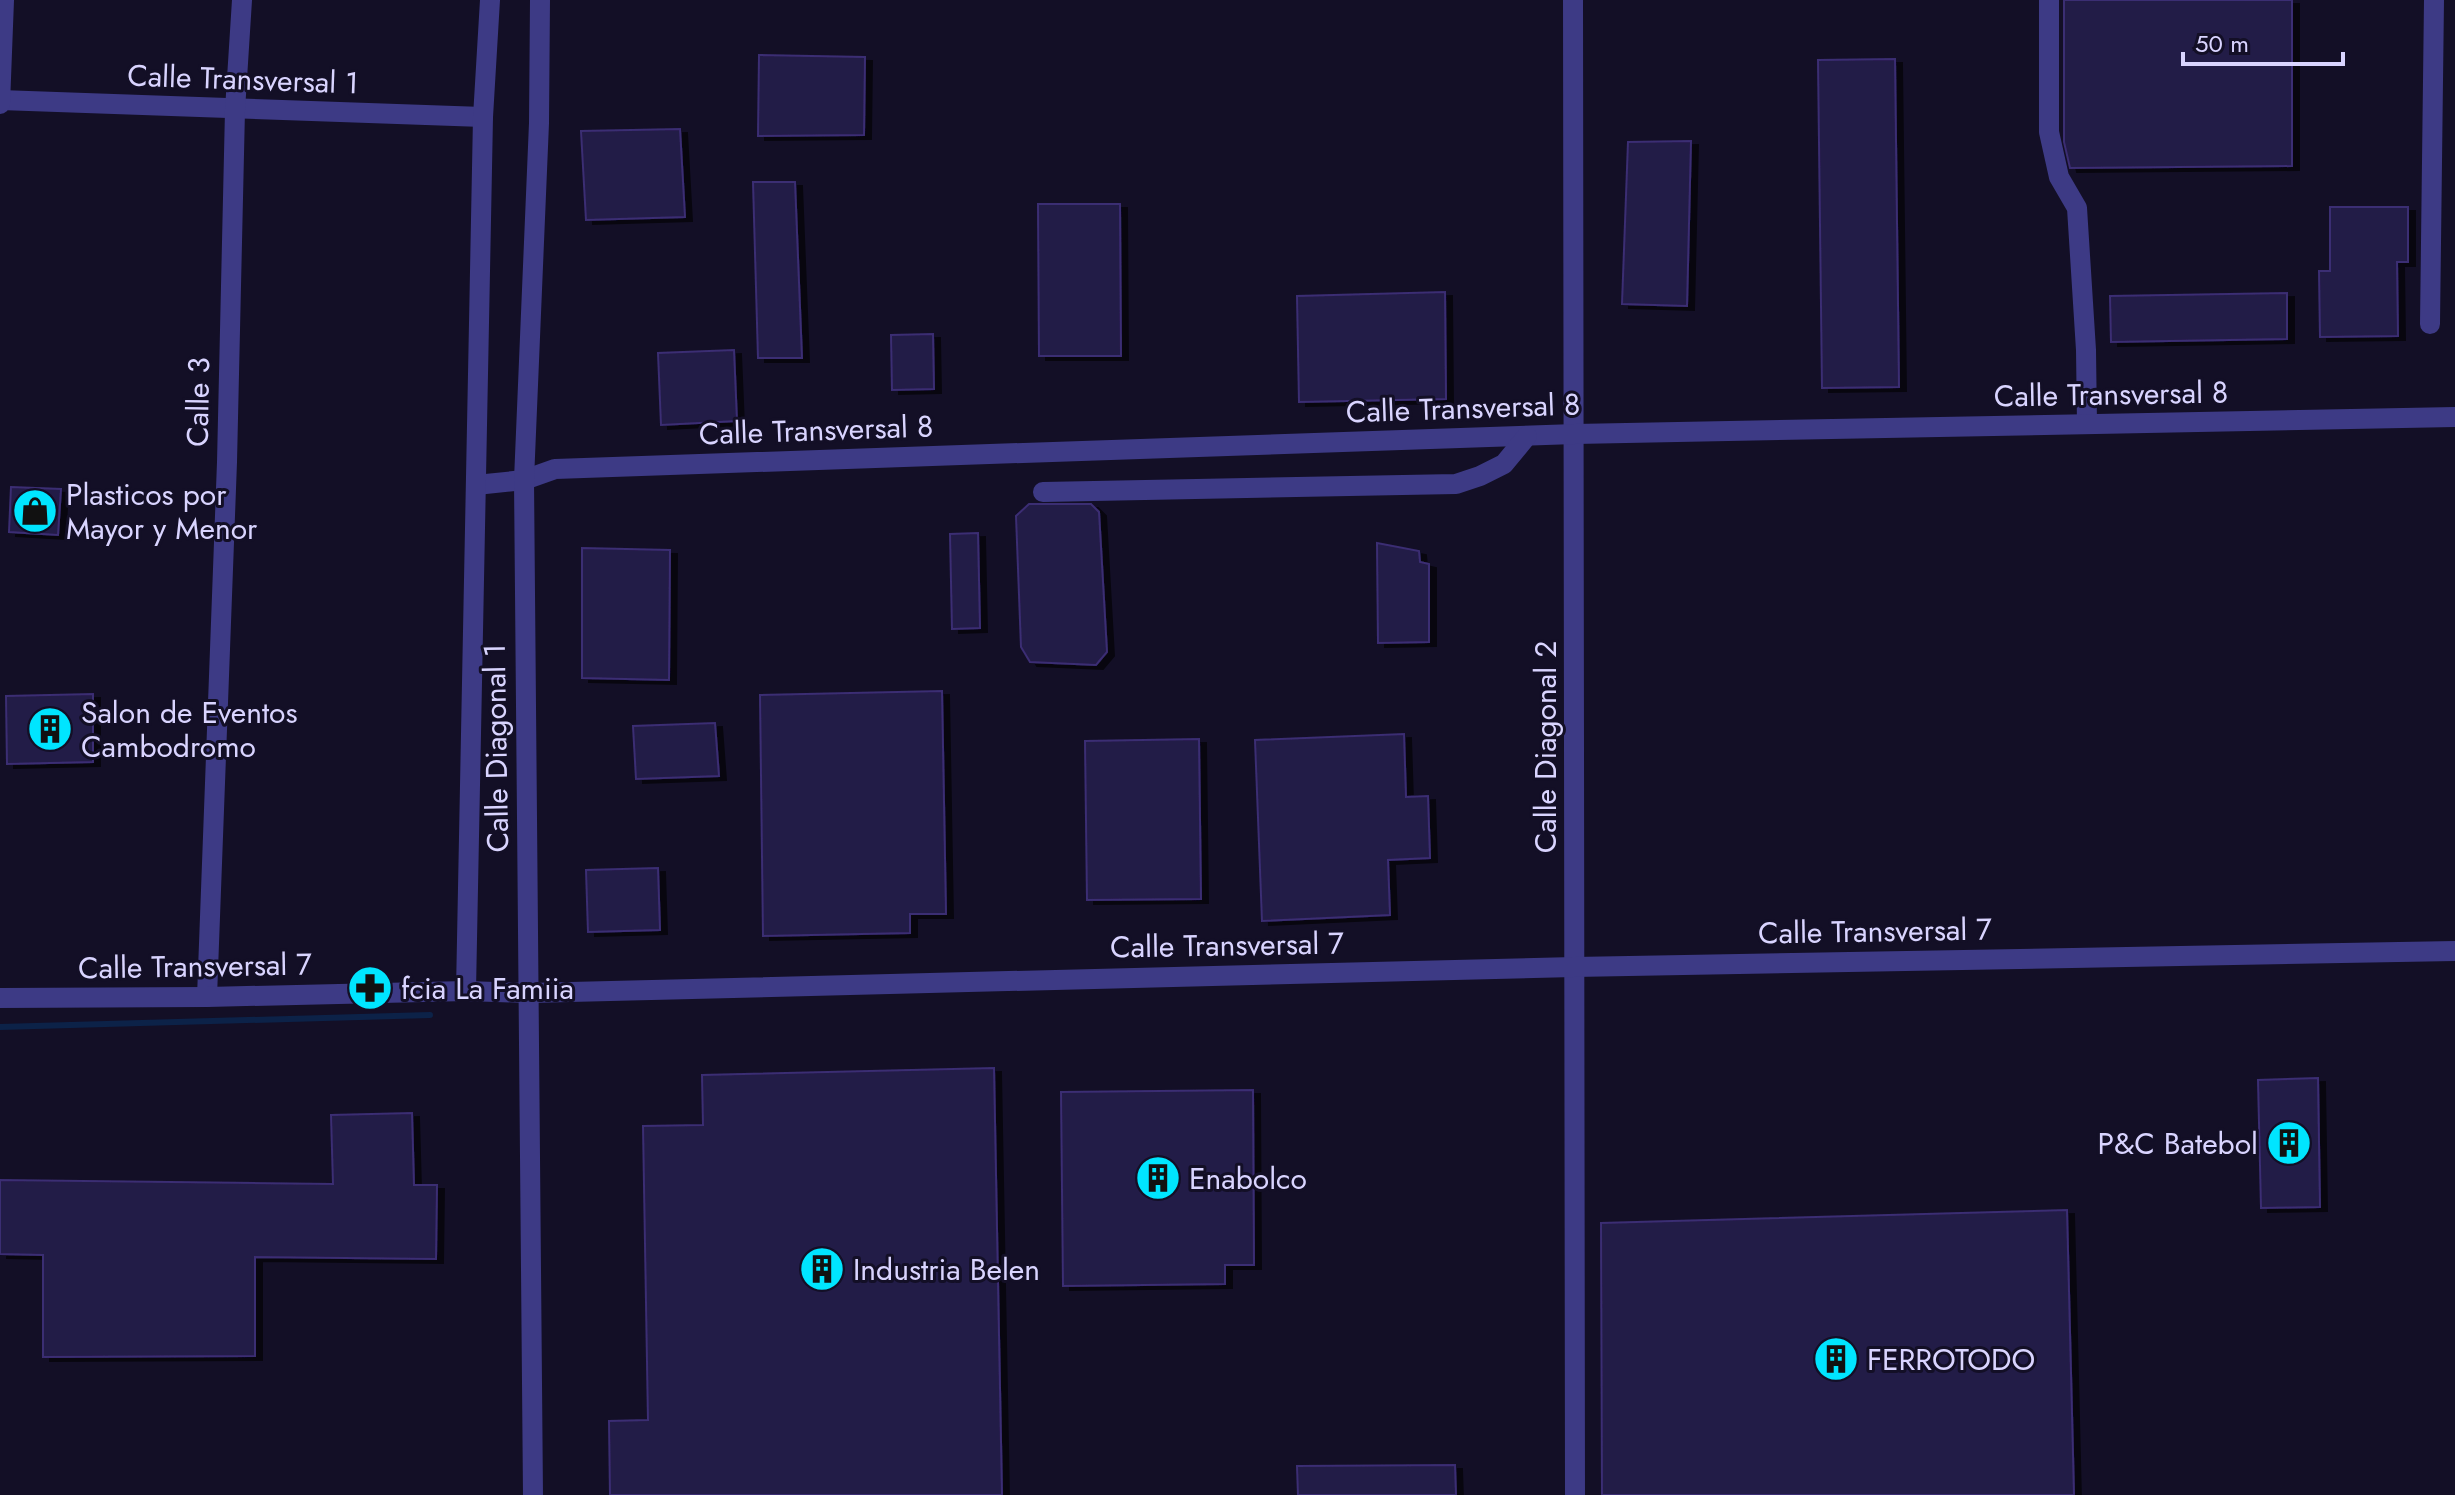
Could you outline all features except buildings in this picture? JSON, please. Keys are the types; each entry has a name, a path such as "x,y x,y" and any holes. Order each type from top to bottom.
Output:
{"street":[{"path":"0,102 4,0"},
{"name":"Calle 3","path":"207,997 227,462 235,110 242,0"},
{"name":"Calle Diagonal 1","path":"466,991 483,117 490,0"},
{"name":"Calle Diagonal 1","path":"533,1495 524,480 539,123 540,0"},
{"name":"Calle Diagonal 2","path":"1573,0 1575,1495"},
{"path":"2049,0 2049,132 2059,177 2077,208 2086,350 2087,424"},
{"path":"2430,324 2434,0"},
{"name":"Calle Transversal 1","path":"0,102 483,117"},
{"name":"Calle Transversal 8","path":"476,485 524,480 555,469 1575,434 2455,417"},
{"path":"1043,492 1456,484 1504,464 1527,436"},
{"name":"Calle Transversal 7","path":"0,998 466,991 529,993 1574,967 2455,951"}],"waterway":[{"path":"0,1027 430,1015"}],"place":[{"name":"Plasticos por Mayor y Menor","path":"35,511"},
{"name":"Salon de Eventos Cambodromo","path":"50,729"},
{"name":"fcia La Famiia","path":"370,988"},
{"name":"P&C Batebol","path":"2289,1143"},
{"name":"Enabolco","path":"1158,1178"},
{"name":"Industria Belen","path":"822,1269"},
{"name":"FERROTODO","path":"1836,1359"}]}
